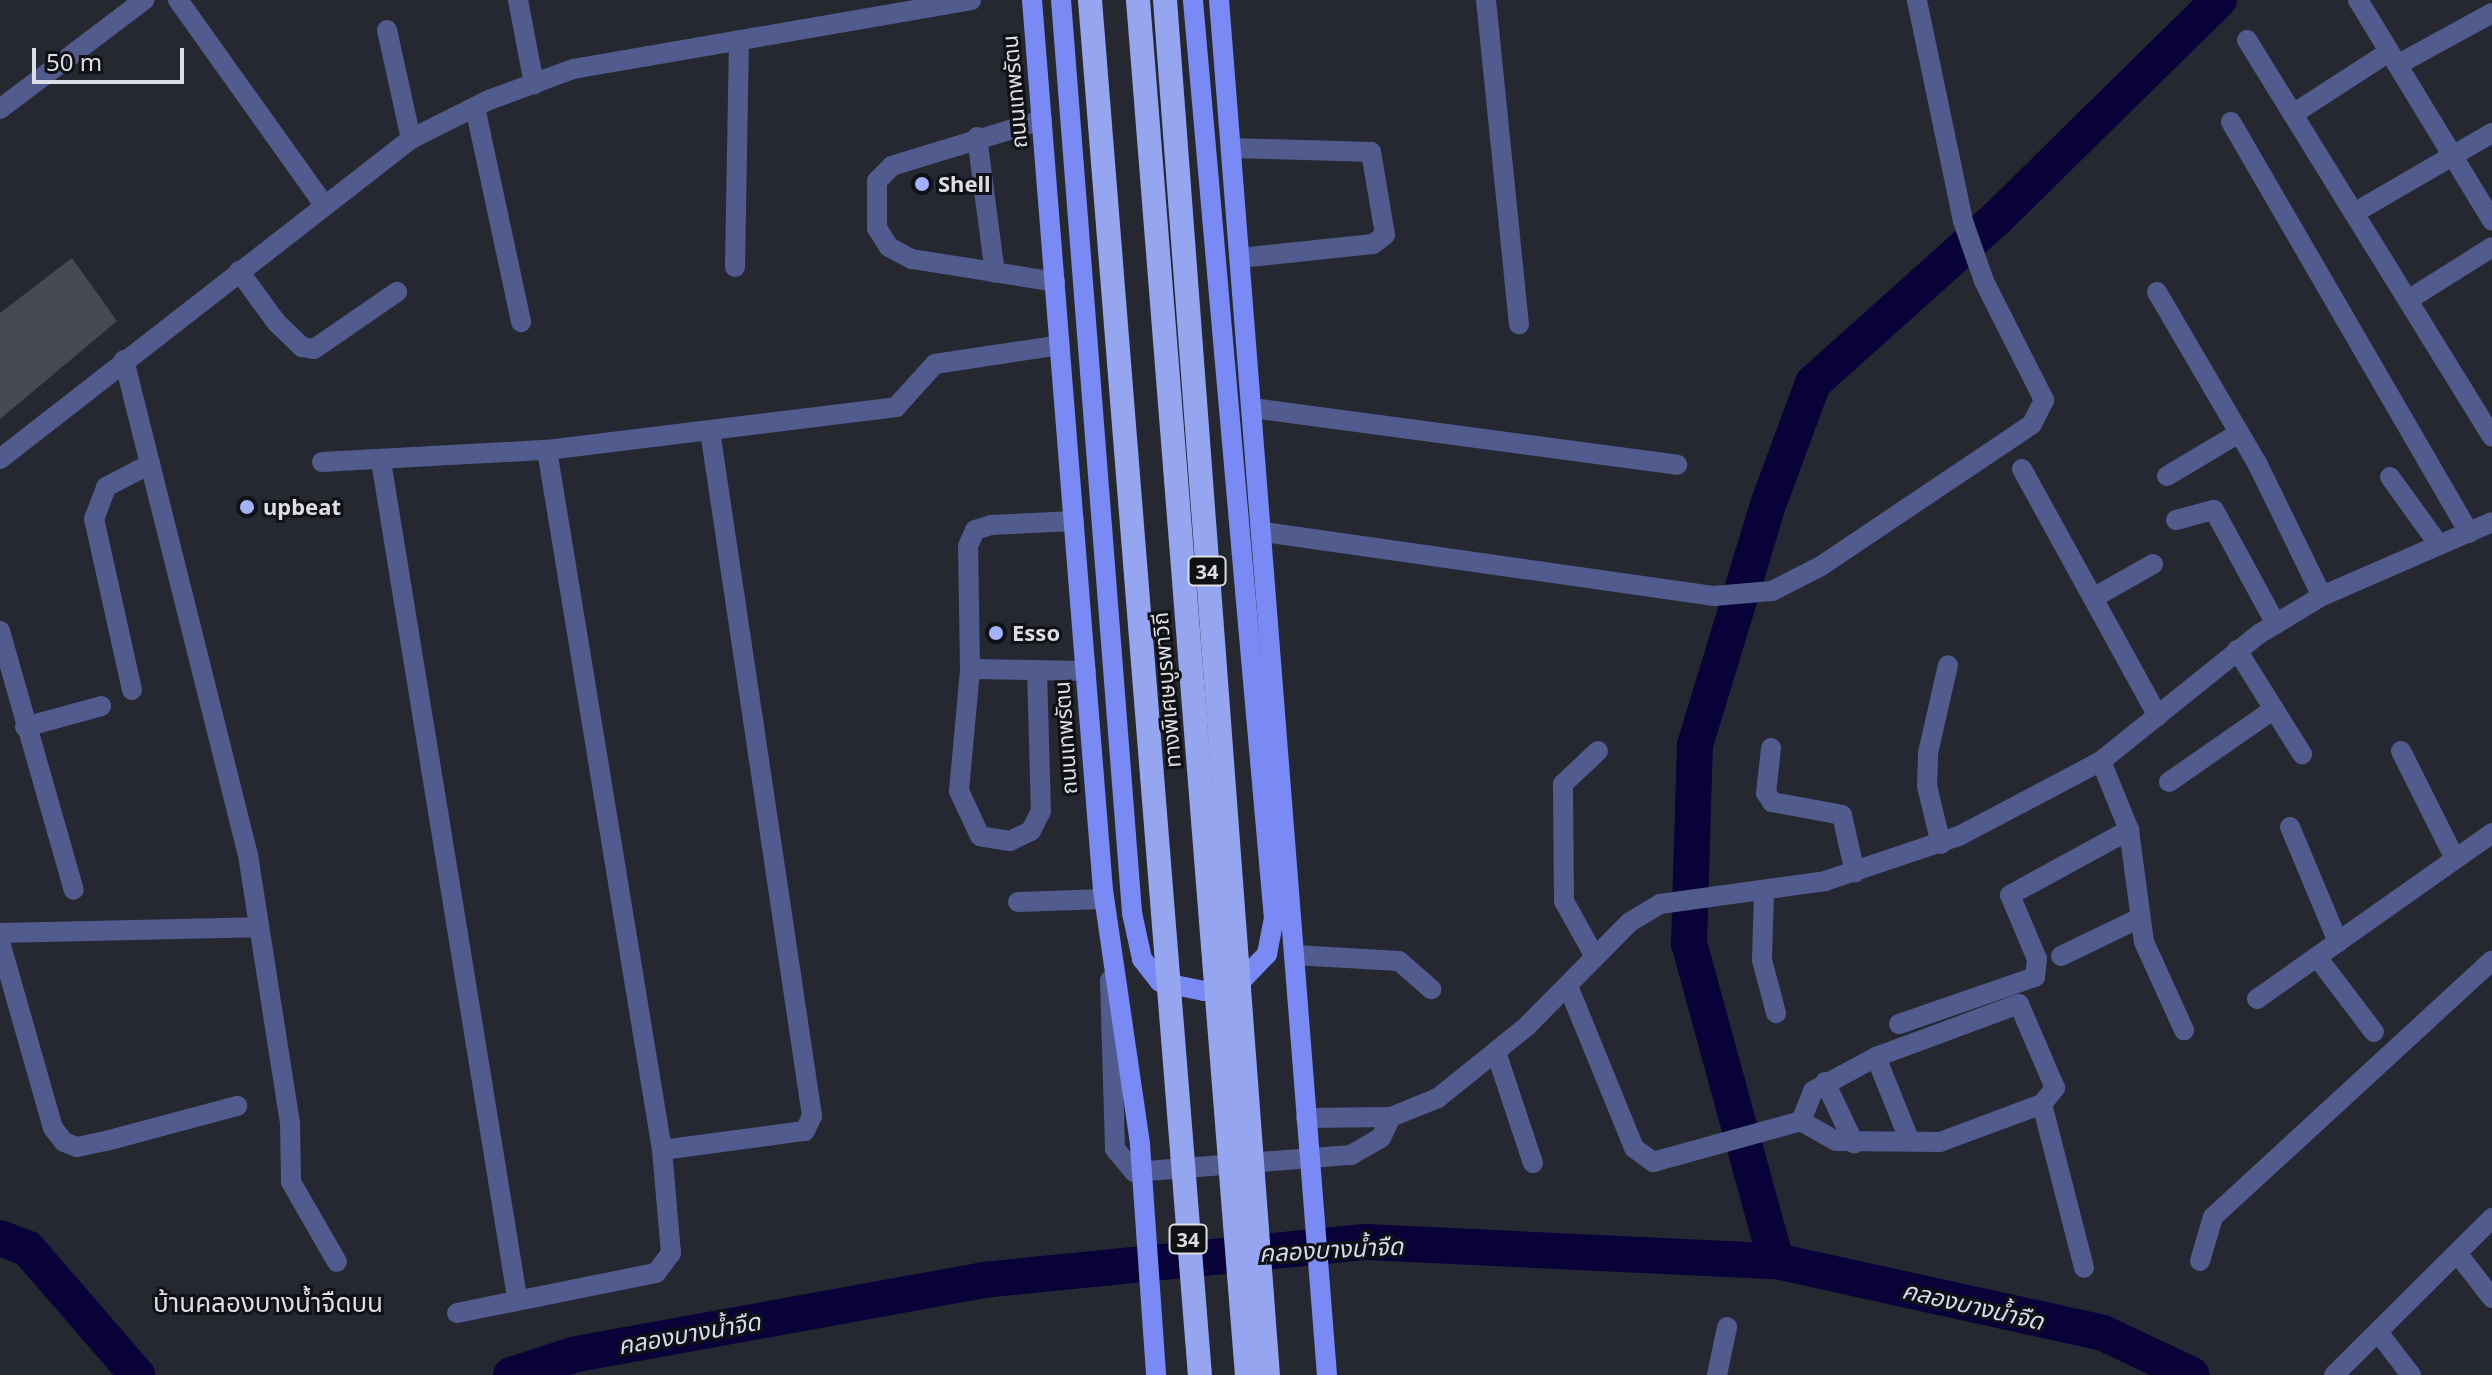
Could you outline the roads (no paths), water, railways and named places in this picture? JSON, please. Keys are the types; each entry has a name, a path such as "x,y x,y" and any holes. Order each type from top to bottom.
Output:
{"highway":[{"name":"34","path":"1090,0 1200,1375"},
{"name":"ทางพิเศษบูรพาวิถี","path":"1103,0 1210,1375"},
{"name":"ทางพิเศษบูรพาวิถี","path":"1138,0 1247,1375"},
{"name":"34","path":"1165,0 1268,1375"}],"main road":[{"name":"ถนนเทพรัตน","path":"1032,0 1104,899 1140,1145 1156,1375"},
{"path":"1061,0 1077,238 1132,913 1142,959 1160,982 1204,991 1243,979 1267,954 1274,919 1193,0"},
{"path":"1219,0 1264,532 1327,1375"}],"street":[{"path":"0,109 144,0"},
{"path":"178,0 324,205"},
{"path":"518,0 534,84"},
{"path":"0,459 411,139 475,107 573,69 928,5 971,0"},
{"path":"1486,0 1519,324"},
{"path":"1264,532 1714,596 1772,591 1821,566 2040,413 2041,391 1984,281 1963,221 1917,0"},
{"path":"2358,0 2492,220"},
{"path":"2293,114 2393,59 2492,13"},
{"path":"387,30 411,139"},
{"path":"2247,40 2492,436"},
{"path":"735,267 739,41"},
{"path":"475,107 521,322"},
{"path":"1042,120 977,137 892,166 877,181 877,228 889,247 912,259 1055,282"},
{"path":"2231,122 2469,533"},
{"path":"2354,213 2492,133"},
{"path":"977,137 995,273"},
{"path":"1231,148 1371,152 1385,235 1373,244 1240,258"},
{"path":"2408,300 2492,247"},
{"path":"239,271 276,322 302,347 314,349 397,292"},
{"path":"2157,292 2239,433 2322,596"},
{"path":"322,462 547,450 896,407 935,364 1060,345"},
{"path":"124,360 248,855 290,1123 291,1182 337,1262"},
{"path":"1252,408 1677,465"},
{"path":"662,1150 805,1131 812,1116 710,431"},
{"path":"2167,476 2239,433"},
{"path":"457,1313 668,1265 662,1150 547,450"},
{"path":"381,461 517,1297"},
{"path":"132,690 95,503 106,487 150,464"},
{"path":"2022,469 2158,716"},
{"path":"2390,477 2439,545"},
{"path":"2176,520 2214,510 2276,624"},
{"path":"1037,670 1041,811 1031,831 1010,841 980,836 959,791 970,669 968,546 975,530 1074,521"},
{"path":"1307,1122 1391,1117 1438,1098 1496,1052 1568,986 1594,955 1660,904 1714,894 1764,891 1855,873 1941,844 2101,761 2237,650 2322,596 2492,522"},
{"path":"2093,598 2153,564"},
{"path":"0,631 3,657 74,890"},
{"path":"2237,650 2302,754"},
{"path":"1941,844 1928,753 1948,665"},
{"path":"970,669 1086,671"},
{"path":"25,727 101,706"},
{"path":"2169,782 2274,709"},
{"path":"1771,748 1766,793 1772,802 1842,815 1855,873"},
{"path":"1594,955 1564,901 1563,784 1598,751"},
{"path":"2401,751 2455,859"},
{"path":"2101,761 2129,830 2140,918 2184,1030"},
{"path":"2290,827 2338,942"},
{"path":"1899,1024 2035,977 2037,959 2010,895 2129,830"},
{"path":"2257,999 2492,833"},
{"path":"1764,891 1762,960 1776,1013"},
{"path":"1018,902 1104,899"},
{"path":"2061,956 2140,918"},
{"path":"0,933 259,927"},
{"path":"0,942 53,1128 64,1142 106,1141 237,1106"},
{"path":"1111,950 1115,1149 1126,1167 1351,1155 1381,1138 1391,1117"},
{"path":"1295,955 1399,961 1431,989"},
{"path":"2317,957 2374,1032"},
{"path":"2200,1261 2213,1217 2492,960"},
{"path":"1568,986 1644,1159 1679,1158 1736,1137 1793,1122 1854,1143 1909,1139 1940,1142 2042,1104"},
{"path":"1793,1122 1825,1082 1876,1057 2019,1004 2055,1079 2042,1104 2084,1268"},
{"path":"1496,1052 1533,1163"},
{"path":"1876,1057 1909,1139"},
{"path":"1825,1082 1854,1143"},
{"path":"2334,1375 2492,1218"},
{"path":"2457,1253 2492,1298"},
{"path":"1717,1375 1727,1327"},
{"path":"2378,1332 2411,1375"}],"waterway":[{"path":"1776,1261 1689,944 1695,745 1769,502 1813,383 1997,218 2219,0"},
{"path":"0,1238 28,1249 137,1375"},
{"name":"คลองบางน้ำจืด","path":"511,1375 577,1354 983,1280 1366,1242 1776,1261 2103,1333 2192,1375"}],"place":[{"name":"Shell","path":"922,184"},
{"name":"upbeat","path":"247,507"},
{"name":"Esso","path":"996,633"}],"district":[{"name":"บ้านคลองบางน้ำจืดบน","path":"268,1303"}]}
